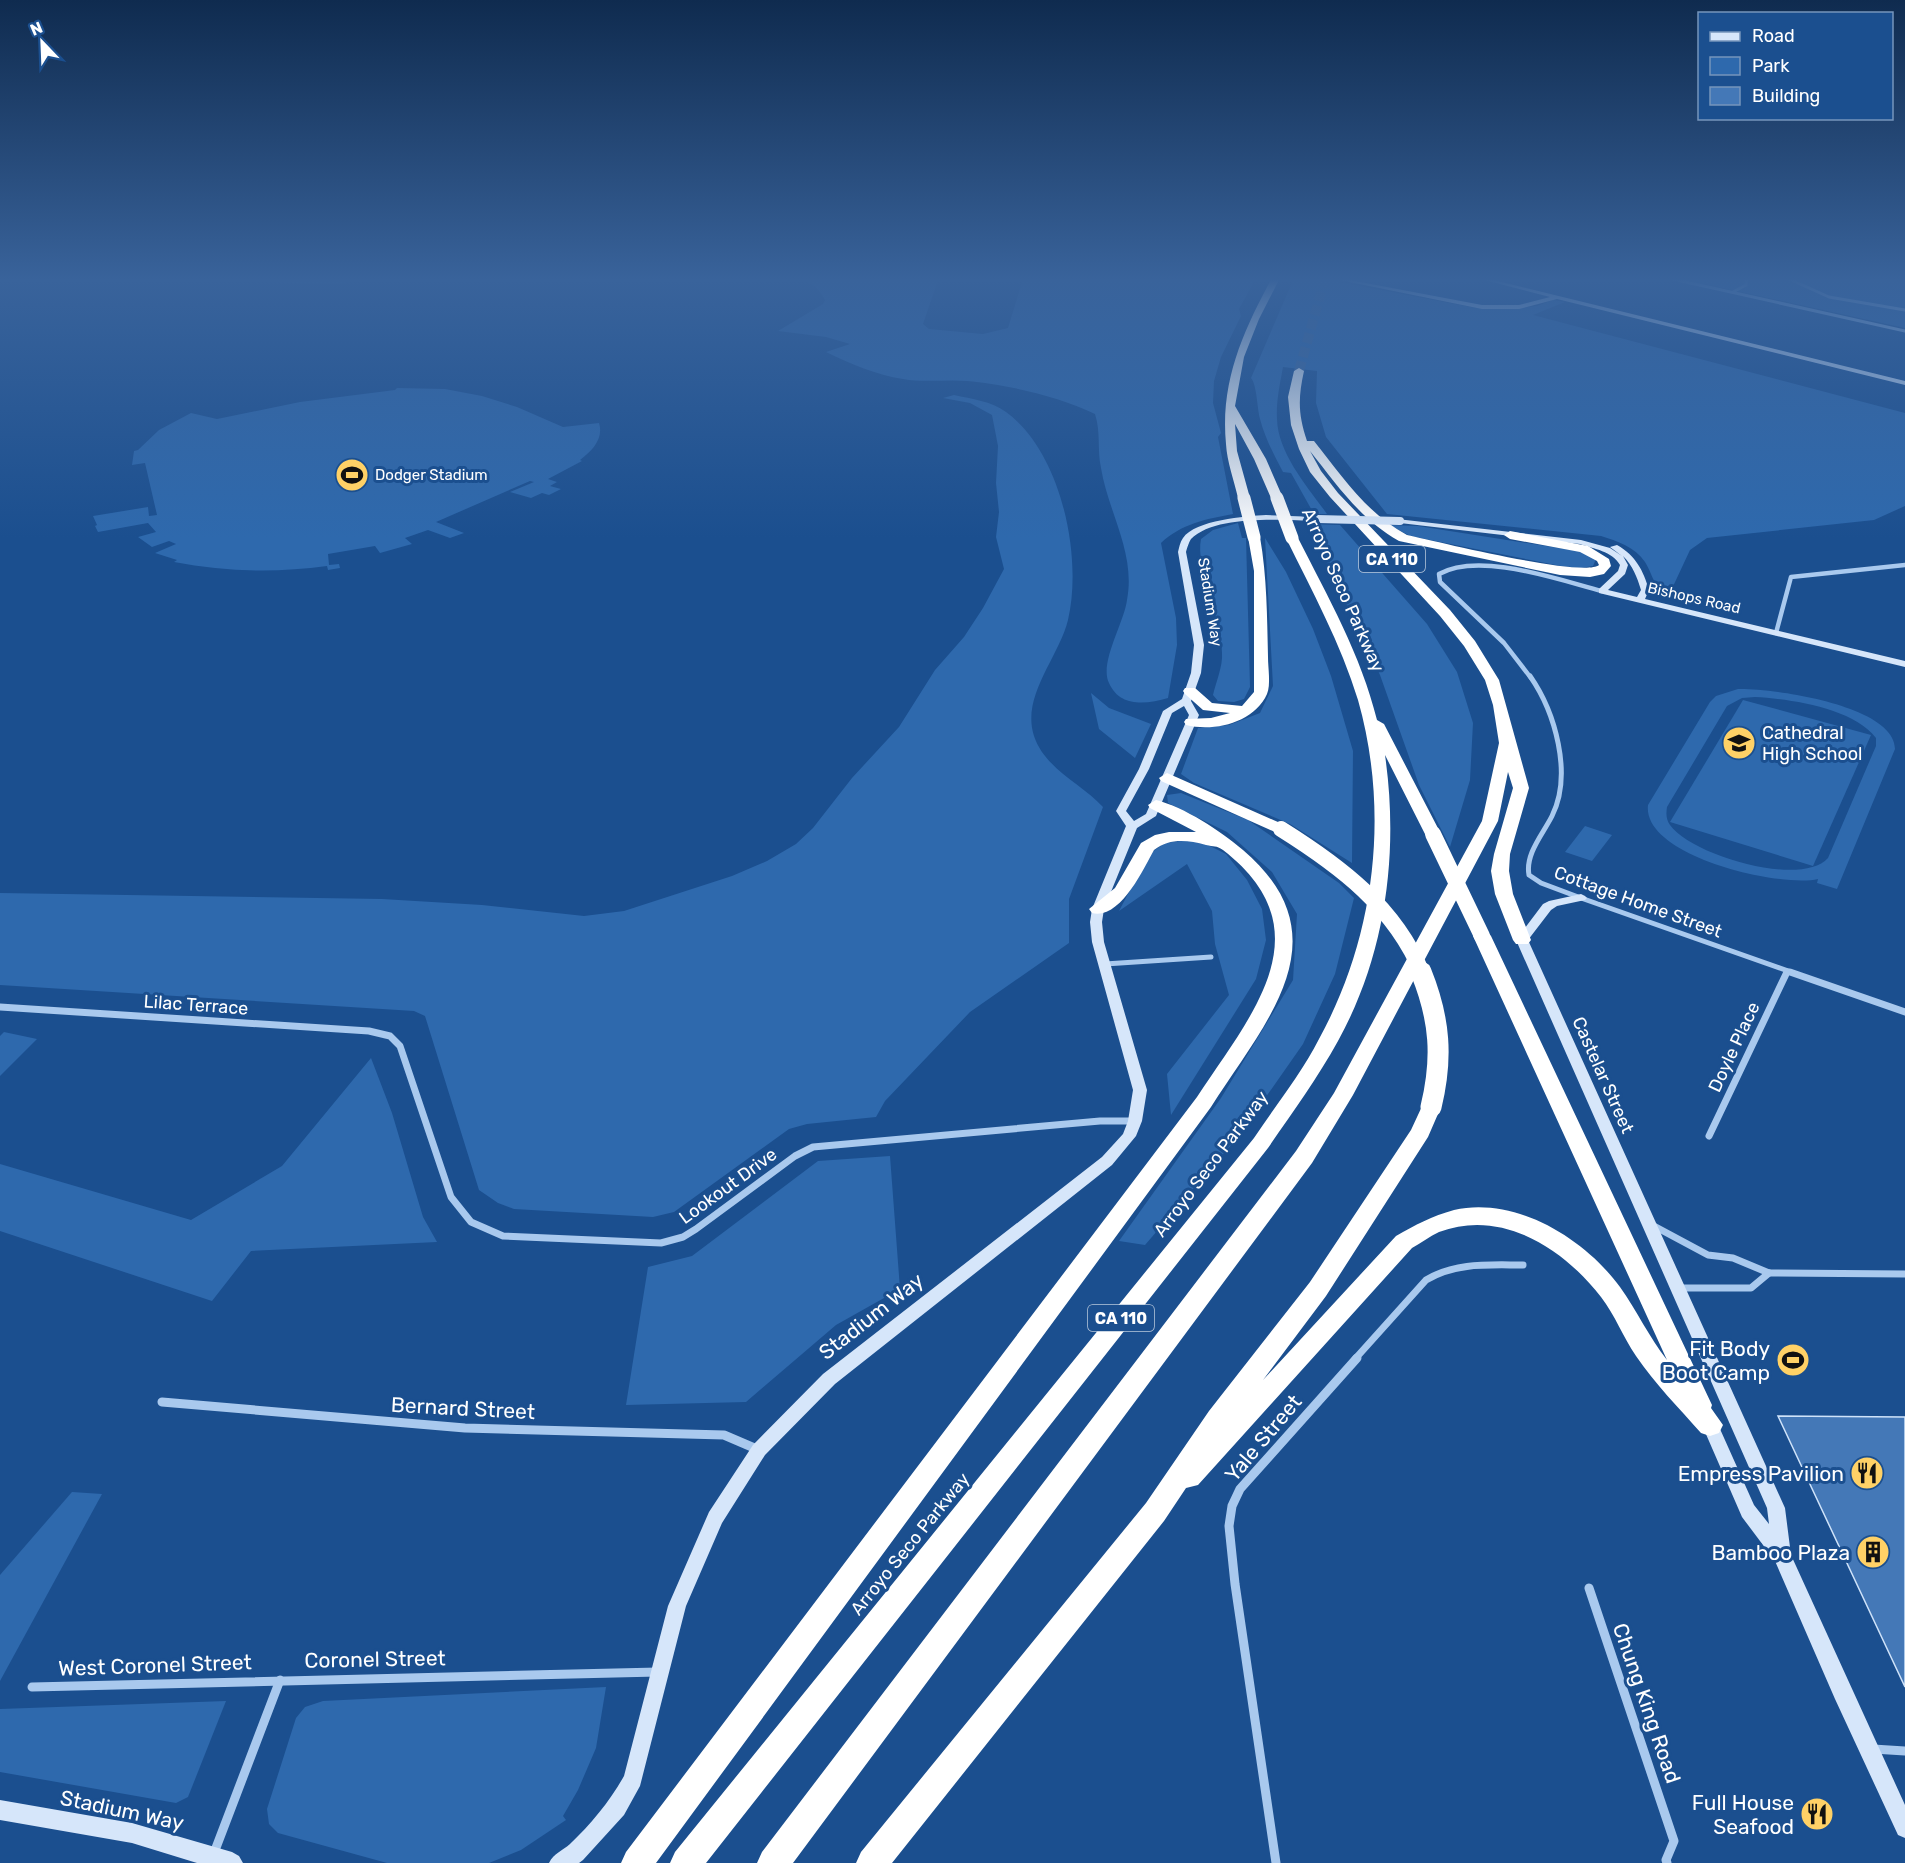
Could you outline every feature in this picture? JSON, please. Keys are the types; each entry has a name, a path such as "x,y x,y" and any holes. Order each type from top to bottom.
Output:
{"highway":[{"path":"1191,722 1226,719 1242,714 1251,708 1261,692 1260,571 1231,445 1230,406 1235,365"},
{"name":"Arroyo Seco Parkway","path":"773,1863 1304,1157 1343,1095 1490,821 1507,743 1500,705 1492,680 1470,644 1445,613 1316,472 1304,449 1296,425 1293,397 1299,371"},
{"name":"Arroyo Seco Parkway","path":"686,1863 1262,1143 1329,1039 1353,986 1370,939 1381,860 1382,777 1365,701 1345,646 1292,538 1260,459 1230,406"},
{"path":"1296,425 1370,516 1383,527 1403,538 1569,572 1596,572 1606,564 1599,556 1584,549 1510,535"},
{"path":"1188,696 1208,707 1227,710 1251,708"},
{"path":"1365,701 1482,936 1710,1425"},
{"path":"1507,743 1521,788 1502,854 1500,872 1504,894 1522,940"},
{"path":"872,1863 1155,1512 1218,1419 1318,1289 1421,1132 1431,1107 1439,1067 1436,1021 1428,989 1407,942 1384,909 1322,854 1281,829 1167,778"},
{"path":"637,1863 1197,1111 1250,1031 1280,974 1286,948 1283,924 1272,893 1258,872 1232,848 1208,831 1155,806"},
{"path":"1098,909 1122,891 1152,842 1173,836 1192,836 1232,848"},
{"path":"1155,1512 1234,1430 1404,1242 1430,1226 1449,1220 1483,1217 1509,1220 1536,1229 1562,1243 1584,1261 1610,1292 1645,1350 1710,1425"}],"street":[{"path":"1832,365 1905,383"},
{"name":"Stadium Way","path":"560,1863 576,1854 617,1808 633,1779 677,1606 715,1518 759,1450 829,1379 1114,1155 1129,1136 1135,1121 1140,1090 1095,922 1098,909 1132,826 1151,816 1194,715 1188,696 1196,673 1198,645 1182,552 1187,538 1215,523 1240,519 1317,519 1400,521 1581,542 1611,552 1623,562 1624,569 1602,591"},
{"name":"Stadium Way","path":"1464,528 1568,536 1607,544 1628,555 1636,563 1645,590 1640,600"},
{"name":"Bishops Road","path":"1475,564 1602,591 1905,664"},
{"name":"Cottage Home Street","path":"1475,564 1449,566 1441,571 1438,578 1506,645 1534,679 1556,726 1560,746 1558,790 1554,814 1526,869 1529,875 1541,883 1581,898 1905,1012"},
{"path":"1776,633 1791,577 1905,565"},
{"path":"1132,826 1121,811 1144,769 1168,711 1188,696"},
{"path":"1522,940 1547,907 1553,903 1581,898"},
{"name":"Castelar Street","path":"1522,940 1680,1288 1776,1508 1782,1555"},
{"path":"1105,964 1211,957"},
{"name":"Doyle Place","path":"1709,1136 1787,972"},
{"name":"Lilac Terrace","path":"0,1007 369,1031 390,1036"},
{"name":"Lookout Drive","path":"390,1036 400,1046 451,1197 471,1222 503,1236 662,1243 682,1237 696,1229 795,1156 813,1147 1088,1122 1135,1121"},
{"path":"1651,1225 1708,1255 1733,1258 1769,1272 1905,1274"},
{"name":"Yale Street","path":"1276,1863 1235,1584 1229,1526 1232,1506 1240,1489 1426,1281 1436,1273 1459,1266 1523,1265"},
{"path":"1680,1288 1751,1288 1769,1272"},
{"name":"Bernard Street","path":"162,1402 465,1428 724,1435 759,1450"},
{"path":"1710,1425 1748,1511 1782,1555 1905,1828"},
{"name":"Chung King Road","path":"1589,1588 1674,1841 1666,1860 1667,1863"},
{"name":"Coronel Street","path":"222,1860 280,1680 659,1672"},
{"name":"West Coronel Street","path":"32,1687 280,1680"},
{"path":"1867,1748 1905,1751"},
{"name":"Stadium Way","path":"0,1810 132,1833 222,1860"}],"green space":[{"path":"854,365 1219,365 1214,381 1213,403 1221,433 1218,437 1233,514 1185,527 1161,543 1176,618 1177,645 1168,698 1151,702 1127,700 1120,697 1109,683 1107,665 1125,609 1129,583 1125,549 1104,484 1095,414 1050,397 998,385 911,380 883,375"},
{"path":"1257,365 1723,365 1905,413 1905,506 1874,520 1707,538 1690,550 1669,595 1656,584 1645,562 1636,552 1619,542 1601,536 1387,514 1326,437 1316,403 1317,371 1283,367 1277,406 1279,432 1295,469 1327,514 1314,514 1291,473 1283,472 1270,446 1260,419 1256,391 1251,378"},
{"name":"Dodger Stadium","path":"397,388 445,389 482,396 517,407 563,427 599,423 600,434 593,449 580,460 582,461 548,479 557,482 550,486 561,489 549,495 542,493 531,498 510,492 534,482 530,481 436,522 464,533 450,538 428,530 405,538 412,544 380,553 375,546 328,554 329,565 339,564 340,568 328,570 327,566 289,570 250,570 212,568 174,562 177,560 155,553 176,544 169,541 152,547 138,537 156,532 148,523 98,532 95,526 97,525 93,516 148,507 149,516 157,515 145,463 132,465 134,451 138,450 159,430 191,413 217,419 300,402"},
{"path":"954,395 988,403 1006,412 1025,430 1041,452 1054,479 1069,537 1072,594 1068,620 1037,691 1031,721 1034,736 1046,758 1103,807 1069,899 1069,943 970,1012 885,1101 876,1117 807,1124 789,1129 674,1212 653,1217 514,1209 498,1203 479,1190 425,1016 414,1011 0,985 0,893 382,899 482,905 584,916 624,911 732,876 767,861 796,844 813,828 852,778 899,727 935,670 964,637 1004,569 996,537 999,512 996,483 998,446 992,415 970,403 943,398"},
{"path":"1238,523 1242,538 1246,538 1250,687 1244,699 1234,702 1218,701 1213,695 1221,663 1221,640 1202,564 1201,539 1213,530"},
{"path":"1308,524 1340,525 1427,624 1457,672 1473,723 1470,780 1450,847 1419,785 1380,675"},
{"path":"1389,525 1418,526 1584,552 1596,559 1593,566 1581,568 1561,566 1410,536"},
{"path":"1265,538 1286,572 1313,629 1331,676 1353,751 1352,863 1290,824 1194,783 1181,774 1198,728 1229,725 1260,713 1273,686"},
{"path":"1738,689 1754,689 1802,696 1854,710 1875,721 1890,734 1895,749 1837,889 1817,883 1818,879 1775,878 1746,873 1716,864 1689,853 1667,839 1652,823 1648,805 1710,702 1716,696","holes":["1742,698 1770,698 1803,703 1837,712 1866,728 1876,738 1876,746 1828,858 1814,866 1795,870 1772,869 1722,857 1682,836 1670,825 1666,814 1667,807 1727,706"]},
{"path":"1091,693 1109,708 1151,724 1135,758 1099,729"},
{"path":"1743,700 1871,735 1813,866 1670,822"},
{"path":"1181,793 1248,820 1339,883 1354,898 1335,974 1303,1044 1238,1137 1145,1245 1119,1241 1221,1098 1293,980 1297,914 1272,872 1227,832 1168,803 1167,795"},
{"path":"1585,826 1612,835 1592,861 1565,852"},
{"path":"1187,840 1208,845 1226,854 1247,880 1262,909 1266,940 1256,979 1171,1115 1167,1074 1229,995 1215,944 1212,911 1187,864 1119,911 1149,854 1165,843"},
{"path":"4,1032 37,1039 0,1076 0,1036"},
{"path":"371,1058 392,1113 423,1217 437,1242 251,1251 212,1301 0,1231 0,1164 191,1220 282,1166"},
{"path":"890,1156 900,1289 836,1325 746,1402 626,1405 648,1267 692,1256 818,1161"},
{"path":"72,1492 102,1494 0,1681 0,1575"},
{"path":"606,1687 596,1748 578,1790 563,1816 566,1820 521,1850 489,1863 387,1863 278,1833 269,1824 267,1809 296,1718 305,1707 323,1701"},
{"path":"226,1701 188,1797 176,1803 0,1772 0,1709"}],"building":[{"name":"Bamboo Plaza","path":"1778,1416 1905,1417 1905,1687"}],"tunnel":[{"path":"1299,371 1301,365"}],"place":[{"name":"Dodger Stadium","path":"352,475"},
{"name":"Cathedral High School","path":"1739,743"},
{"name":"Fit Body Boot Camp","path":"1793,1360"},
{"name":"Empress Pavilion","path":"1867,1473"},
{"name":"Bamboo Plaza","path":"1873,1552"},
{"name":"Full House Seafood","path":"1817,1814"}]}
